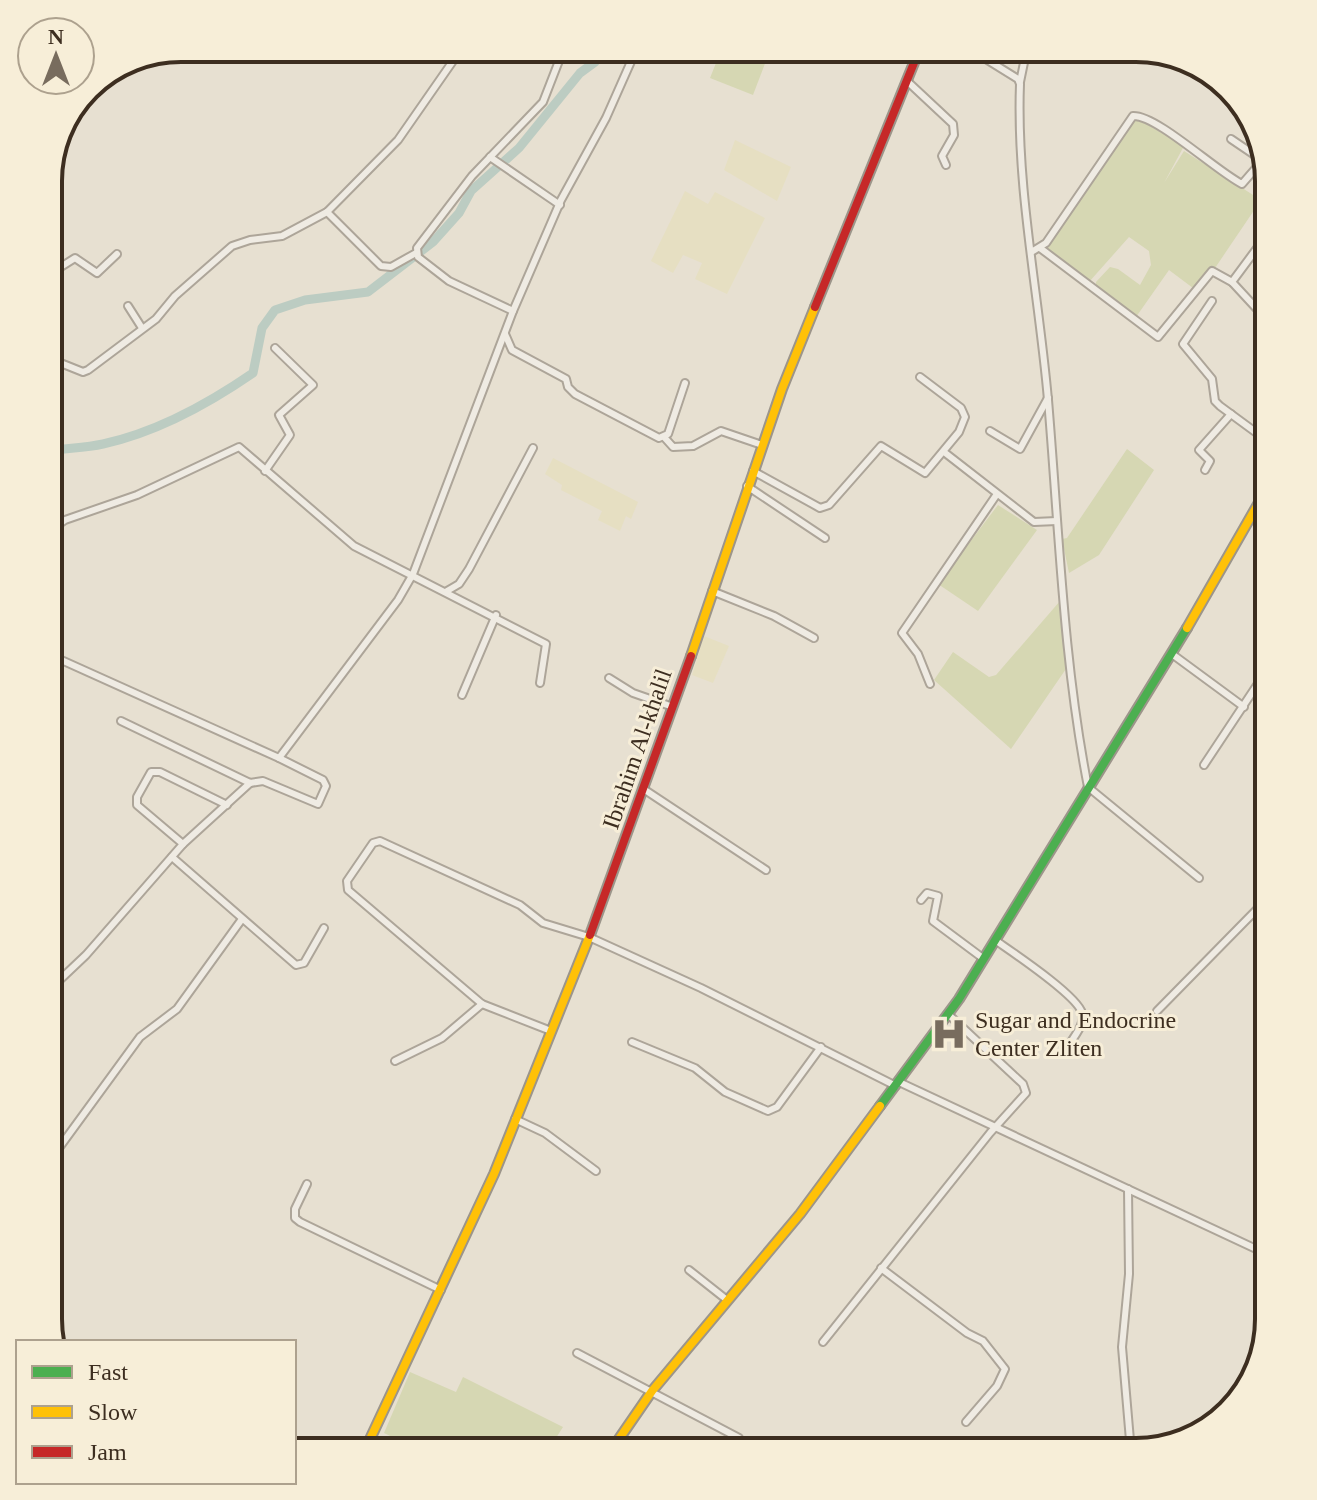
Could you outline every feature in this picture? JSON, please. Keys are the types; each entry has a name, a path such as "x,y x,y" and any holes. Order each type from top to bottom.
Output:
{"street":[{"path":"62,363 85,371 142,328 232,246 282,236 327,212 398,140 452,62"},
{"path":"327,212 381,266 391,267 416,253 490,157 543,102 559,62"},
{"path":"279,758 398,600 413,574 513,311 560,205 606,118 631,62"},
{"name":"Ibrahim Al-khalil","path":"371,1438 441,1290 589,937 645,790 747,486 808,320 914,62"},
{"path":"989,62 1020,82"},
{"path":"1024,62 1020,82 1021,169 1036,250 1057,521 1088,787 1199,878"},
{"path":"907,81 953,124 954,135 942,156 946,165"},
{"path":"1036,250 1133,116 1140,116 1175,137 1242,184 1254,170"},
{"path":"1231,139 1252,153"},
{"path":"490,157 560,205"},
{"path":"1036,250 1158,337 1212,271 1232,282 1255,307"},
{"path":"1232,282 1255,251"},
{"path":"416,253 442,276 513,311"},
{"path":"62,266 75,258 97,273 117,254"},
{"path":"1212,301 1183,344 1210,375 1215,401 1255,432"},
{"path":"128,306 142,328"},
{"path":"505,334 512,350 566,379 568,387 575,394 664,437 673,447 693,446 721,431 762,445"},
{"path":"265,471 290,435 279,415 313,385 275,348"},
{"path":"753,471 822,508 881,446 922,474 944,452 963,425 964,412 920,377"},
{"path":"664,437 685,383"},
{"path":"990,431 1020,449 1048,398"},
{"path":"1205,470 1210,461 1200,448 1231,414"},
{"path":"62,522 137,495 235,446 354,546 496,615 546,644 540,683"},
{"path":"447,591 459,584 469,569 533,448"},
{"path":"944,452 1034,522 1057,521"},
{"path":"747,486 825,538"},
{"path":"930,684 918,654 902,633 997,494"},
{"path":"620,1438 652,1391 800,1214 948,1014 1172,654 1255,509"},
{"path":"712,591 774,616 814,638"},
{"path":"462,695 496,615"},
{"path":"1172,654 1244,707"},
{"path":"62,660 279,758 323,780 326,786 318,804 263,781 250,783 121,721"},
{"path":"609,678 633,693 673,707"},
{"path":"1204,765 1255,689"},
{"path":"183,844 137,805 137,797 151,772 160,772 227,805"},
{"path":"62,978 97,944 183,844 250,783"},
{"path":"645,790 766,870"},
{"path":"551,1031 482,1004 348,890 347,881 373,843 380,841 438,866 520,905 543,923 589,937 1255,1248"},
{"path":"172,857 296,965 304,963 324,928"},
{"path":"921,900 927,893 938,896 933,921 984,959"},
{"path":"1157,1011 1255,911"},
{"path":"62,1144 140,1037 177,1009 242,919"},
{"path":"995,940 1036,969 1081,1009 1082,1021 1068,1047"},
{"path":"395,1061 442,1038 482,1004"},
{"path":"823,1342 994,1128 1023,1099 1026,1089 948,1014"},
{"path":"632,1042 695,1068 725,1092 768,1111 777,1107 821,1047"},
{"path":"515,1119 545,1133 596,1171"},
{"path":"307,1184 295,1209 295,1218 300,1222 441,1290"},
{"path":"1128,1189 1129,1274 1122,1347 1131,1438"},
{"path":"881,1268 967,1333 983,1341 1005,1369 997,1386 966,1422"},
{"path":"689,1270 727,1300"},
{"path":"577,1353 739,1438"}],"shaded area":[{"path":"735,140 791,167 777,201 724,170"},
{"path":"685,191 708,204 715,192 765,218 727,294 695,279 702,263 683,255 673,273 651,261"},
{"path":"553,458 638,502 631,519 626,516 620,531 598,520 602,511 561,490 562,485 545,474"},
{"path":"704,636 729,646 713,683 692,675"}],"green space":[{"path":"716,62 766,62 753,95 710,78"},
{"path":"1136,118 1184,146 1164,183 1184,151 1255,196 1255,209 1215,268 1193,288 1169,270 1136,317 1096,286 1096,282 1110,267 1118,269 1140,285 1151,265 1149,251 1129,237 1089,282 1045,248"},
{"path":"1127,449 1154,470 1099,555 1069,573 1062,539 1067,538"},
{"path":"998,505 1037,530 978,611 938,584"},
{"path":"1060,601 1068,666 1011,749 934,680 953,652 989,677 996,675"},
{"path":"410,1372 456,1392 463,1377 563,1427 556,1438 394,1438 384,1433"}],"waterway":[{"path":"62,449 96,445 143,432 182,416 253,373 262,328 275,310 305,300 368,292 433,242 459,213 471,191 519,148 580,73 595,62"}],"traffic: fast":[{"path":"880,1106 959,999 1187,628"}],"traffic: slow":[{"path":"691,656 782,389 815,307"},
{"path":"1187,628 1255,509"},
{"path":"371,1438 494,1174 590,935"},
{"path":"620,1438 652,1391 800,1214 880,1106"}],"traffic: jam":[{"path":"815,307 914,62"},
{"path":"590,935 691,656"}],"place":[{"name":"Sugar and Endocrine Center Zliten","path":"949,1034"}]}
